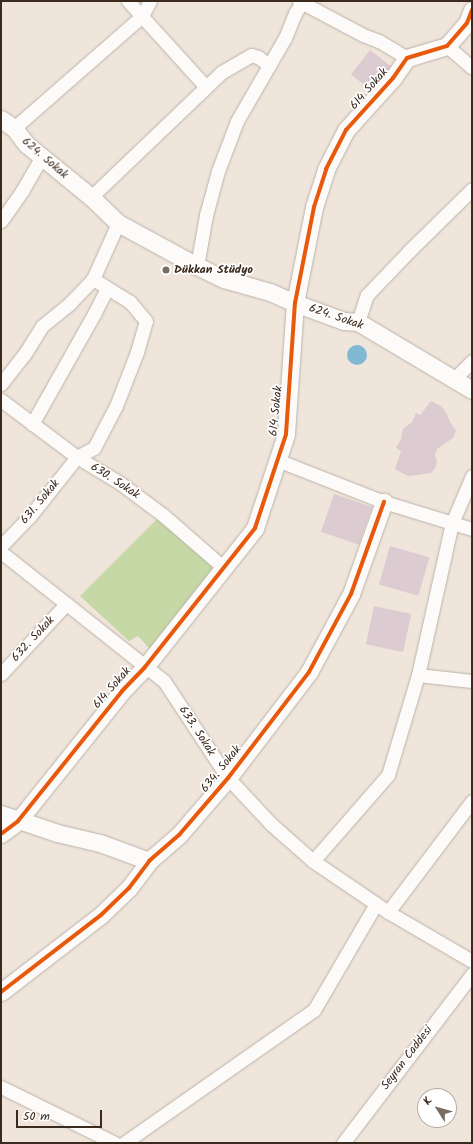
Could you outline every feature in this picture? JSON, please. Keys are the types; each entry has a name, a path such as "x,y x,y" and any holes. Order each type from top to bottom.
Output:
{"street":[{"path":"128,1 206,87"},
{"path":"7,124 142,16 150,1"},
{"path":"197,266 206,215 218,171 237,121 285,38 301,1 363,35 379,41 407,58 447,46 467,23 472,10"},
{"path":"447,46 472,68"},
{"path":"91,197 222,72 251,55 258,57 269,65"},
{"name":"614 Sokak","path":"1,834 18,821 122,691 145,667 255,528 286,434 294,303 314,207 326,170 346,130 393,78 407,58"},
{"name":"624. Sokak","path":"7,124 26,144 91,197 118,223 224,279 270,292 294,303 344,321 358,322 472,390"},
{"path":"2,219 22,191 42,157"},
{"path":"358,322 368,295 409,250 472,189"},
{"path":"1,384 6,367 24,355 42,326 70,303 93,279 118,223"},
{"path":"77,457 94,448 116,406 137,352 146,321 130,302 93,279"},
{"path":"32,424 107,288"},
{"path":"454,379 472,361"},
{"name":"630. Sokak","path":"1,400 77,457 120,483 163,515 224,568"},
{"name":"631. Sokak","path":"1,546 30,516 77,457"},
{"path":"277,460 384,502 472,529"},
{"path":"313,861 388,775 418,675 452,523 472,476"},
{"name":"634. Sokak","path":"1,992 101,915 129,888 149,860 179,835 228,778 309,672 351,594 384,502"},
{"name":"633. Sokak","path":"1,552 164,681 228,778 271,824 313,861 388,912 472,961"},
{"name":"632. Sokak","path":"1,674 66,604"},
{"path":"418,675 472,682"},
{"path":"388,912 472,801"},
{"path":"1,814 18,821 100,844 149,860"},
{"path":"124,1143 314,1010 376,904"},
{"name":"Seyran Caddesi","path":"343,1143 472,974"},
{"path":"1,1087 115,1143"}],"green space":[{"path":"157,519 214,567 151,650 138,636 129,641 80,596"}],"water":[{"path":"357,345 364,348 367,355 364,362 357,365 350,362 347,355 350,348"}],"building":[{"path":"370,50 393,68 374,92 351,74"},
{"path":"431,401 441,406 456,430 453,438 437,449 435,455 437,461 436,467 431,473 409,476 395,469 401,451 396,448 401,439 403,429 412,422 416,413 420,415"},
{"path":"334,494 372,507 359,545 321,532"},
{"path":"390,546 429,557 418,596 379,584"},
{"path":"374,606 411,614 403,652 366,644"}],"cycle path":[{"path":"1,834 18,821 122,691 145,667 255,528 286,434 295,303 314,207 326,169 346,130 393,78 407,58 447,46 467,23 472,10"},
{"path":"1,992 101,915 129,888 149,861 179,835 228,778 309,672 351,594 384,502"}],"place":[{"name":"Dükkan Stüdyo","path":"166,270"}]}
